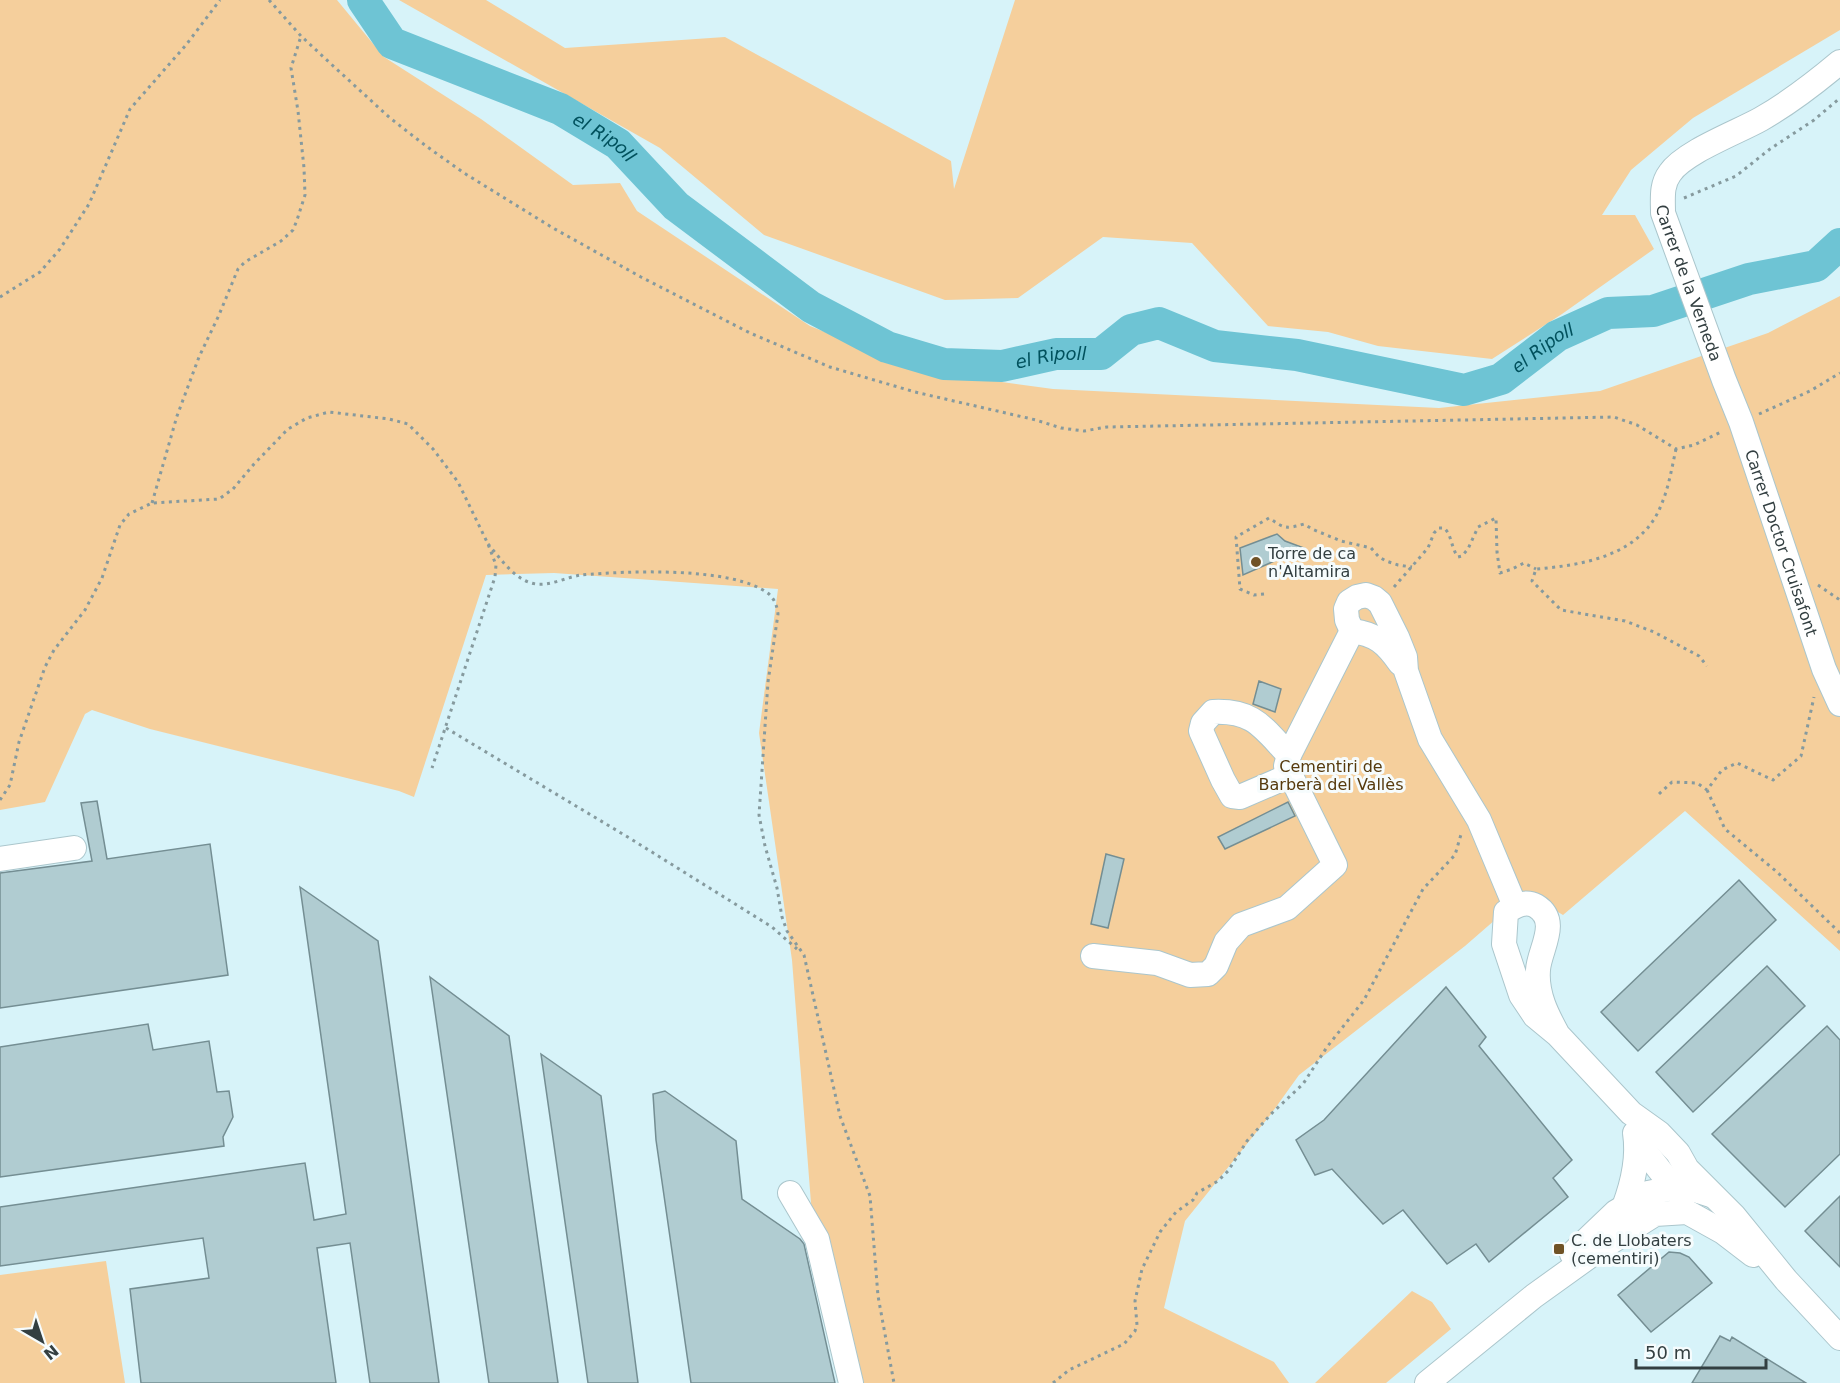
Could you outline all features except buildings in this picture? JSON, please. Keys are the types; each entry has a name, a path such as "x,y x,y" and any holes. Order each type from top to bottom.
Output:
{"street":[{"name":"Carrer de la Verneda","path":"1724,380 1663,213 1662,186 1671,171 1685,158 1761,119 1794,98 1840,62"},
{"name":"Carrer Doctor Cruisafont","path":"1724,380 1741,422 1822,663 1840,704"},
{"path":"1093,956 1157,963 1190,975 1208,974 1216,966 1226,942 1241,925 1287,908 1335,865 1290,765 1352,631 1347,620 1346,609 1357,597 1366,595 1380,603 1397,637 1405,657 1406,671 1430,739 1470,803 1494,851 1515,906"},
{"path":"1352,631 1378,638 1406,671"},
{"path":"0,859 74,848"},
{"path":"1427,1383 1534,1296 1584,1260 1669,1192 1678,1153 1659,1133 1631,1113 1558,1035 1535,1016 1521,995 1504,944 1506,912 1523,903 1539,907 1546,917 1548,927 1538,970 1542,1005 1558,1035"},
{"path":"1505,928 1514,938 1525,941 1540,936 1548,927"},
{"path":"1624,1207 1633,1182 1637,1150 1631,1113"},
{"path":"1636,1140 1651,1157 1665,1179 1669,1192 1687,1212 1723,1232 1786,1280"},
{"path":"1669,1192 1707,1208 1721,1220 1738,1243"},
{"path":"1534,1296 1548,1278 1616,1212 1624,1207 1669,1192 1711,1195 1734,1216 1786,1280 1840,1338"},
{"path":"790,1193 817,1239 851,1383"}],"path":[{"path":"0,297 40,272 60,249 89,204 130,110 186,45 220,0"},
{"path":"269,0 301,36 390,118 464,173 553,228 641,277 750,333 796,354 865,378 1061,428 1084,431 1107,427 1238,423 1614,417 1637,425 1676,449 1694,445"},
{"path":"152,503 177,416 199,357 238,268 293,230 300,212 305,195 304,168 291,68 301,36"},
{"path":"1663,213 1689,196 1736,176 1770,149 1814,120 1840,98"},
{"path":"1771,408 1810,391 1840,373"},
{"path":"0,800 10,785 19,742 45,667 54,650 85,610 102,578 120,525 129,514 152,503 219,499 233,489 288,429 307,418 329,412 389,418 408,424 434,449 458,482 496,565 495,576 432,768"},
{"path":"1380,603 1428,548 1438,528 1448,531 1453,550 1458,557 1468,549 1478,527 1496,518 1500,573 1524,563 1536,569 1563,567 1627,547 1650,526 1662,503 1676,449"},
{"path":"1264,594 1254,595 1240,589 1236,537 1269,519 1283,527 1290,528 1304,524 1341,541 1371,548 1386,561 1412,567"},
{"path":"488,544 507,567 520,578 537,584 578,576 662,571 727,578 750,584 770,595 776,604 778,614 768,682 759,815 782,917 787,931 804,955 840,1116 870,1196 878,1296 894,1383"},
{"path":"1536,569 1532,581 1561,610 1625,621 1654,632 1699,656 1707,666"},
{"path":"1707,790 1722,770 1737,763 1773,780 1801,756 1822,663"},
{"path":"446,728 772,927 804,955"},
{"path":"1659,794 1672,782 1697,783 1707,790 1725,829 1777,872 1840,933"},
{"path":"1053,1383 1070,1370 1124,1344 1135,1331 1136,1302 1142,1269 1153,1243 1176,1212 1193,1200 1197,1193 1218,1181 1228,1171 1247,1141 1271,1114 1303,1084 1327,1047 1364,1000 1423,889 1455,855 1470,803"}],"green space":[{"name":"Cementiri de Barberà del Vallès","path":"0,0 337,0 384,57 481,119 573,185 620,183 637,211 810,326 922,371 1053,389 1439,408 1600,391 1768,333 1840,296 1840,951 1685,811 1563,915 1526,893 1465,946 1299,1075 1271,1114 1185,1221 1164,1308 1274,1362 1289,1383 849,1383 811,1203 792,960 759,733 778,589 554,573 486,575 414,797 399,791 150,729 92,710 85,714 45,802 0,810"},
{"path":"399,0 486,0 565,48 725,37 951,161 954,189 1015,0 1840,0 1840,30 1693,118 1631,170 1602,215 1635,215 1654,249 1562,314 1492,359 1378,346 1328,332 1268,326 1192,243 1103,237 1018,298 945,300 764,235 660,148"},
{"path":"106,1261 125,1383 0,1383 0,1275"},
{"path":"1412,1291 1432,1302 1451,1329 1386,1383 1315,1383"}],"waterway":[{"name":"el Ripoll","path":"363,0 392,43 560,109 618,144 676,206 811,307 887,347 944,364 1002,366 1056,354 1101,354 1131,330 1159,323 1215,346 1297,355 1464,390 1501,379 1557,336 1608,313 1653,311 1749,279 1816,266 1840,244"}],"place":[{"name":"Torre de ca n'Altamira","path":"1256,562"},
{"name":"C. de Llobaters (cementiri)","path":"1559,1249"}]}
